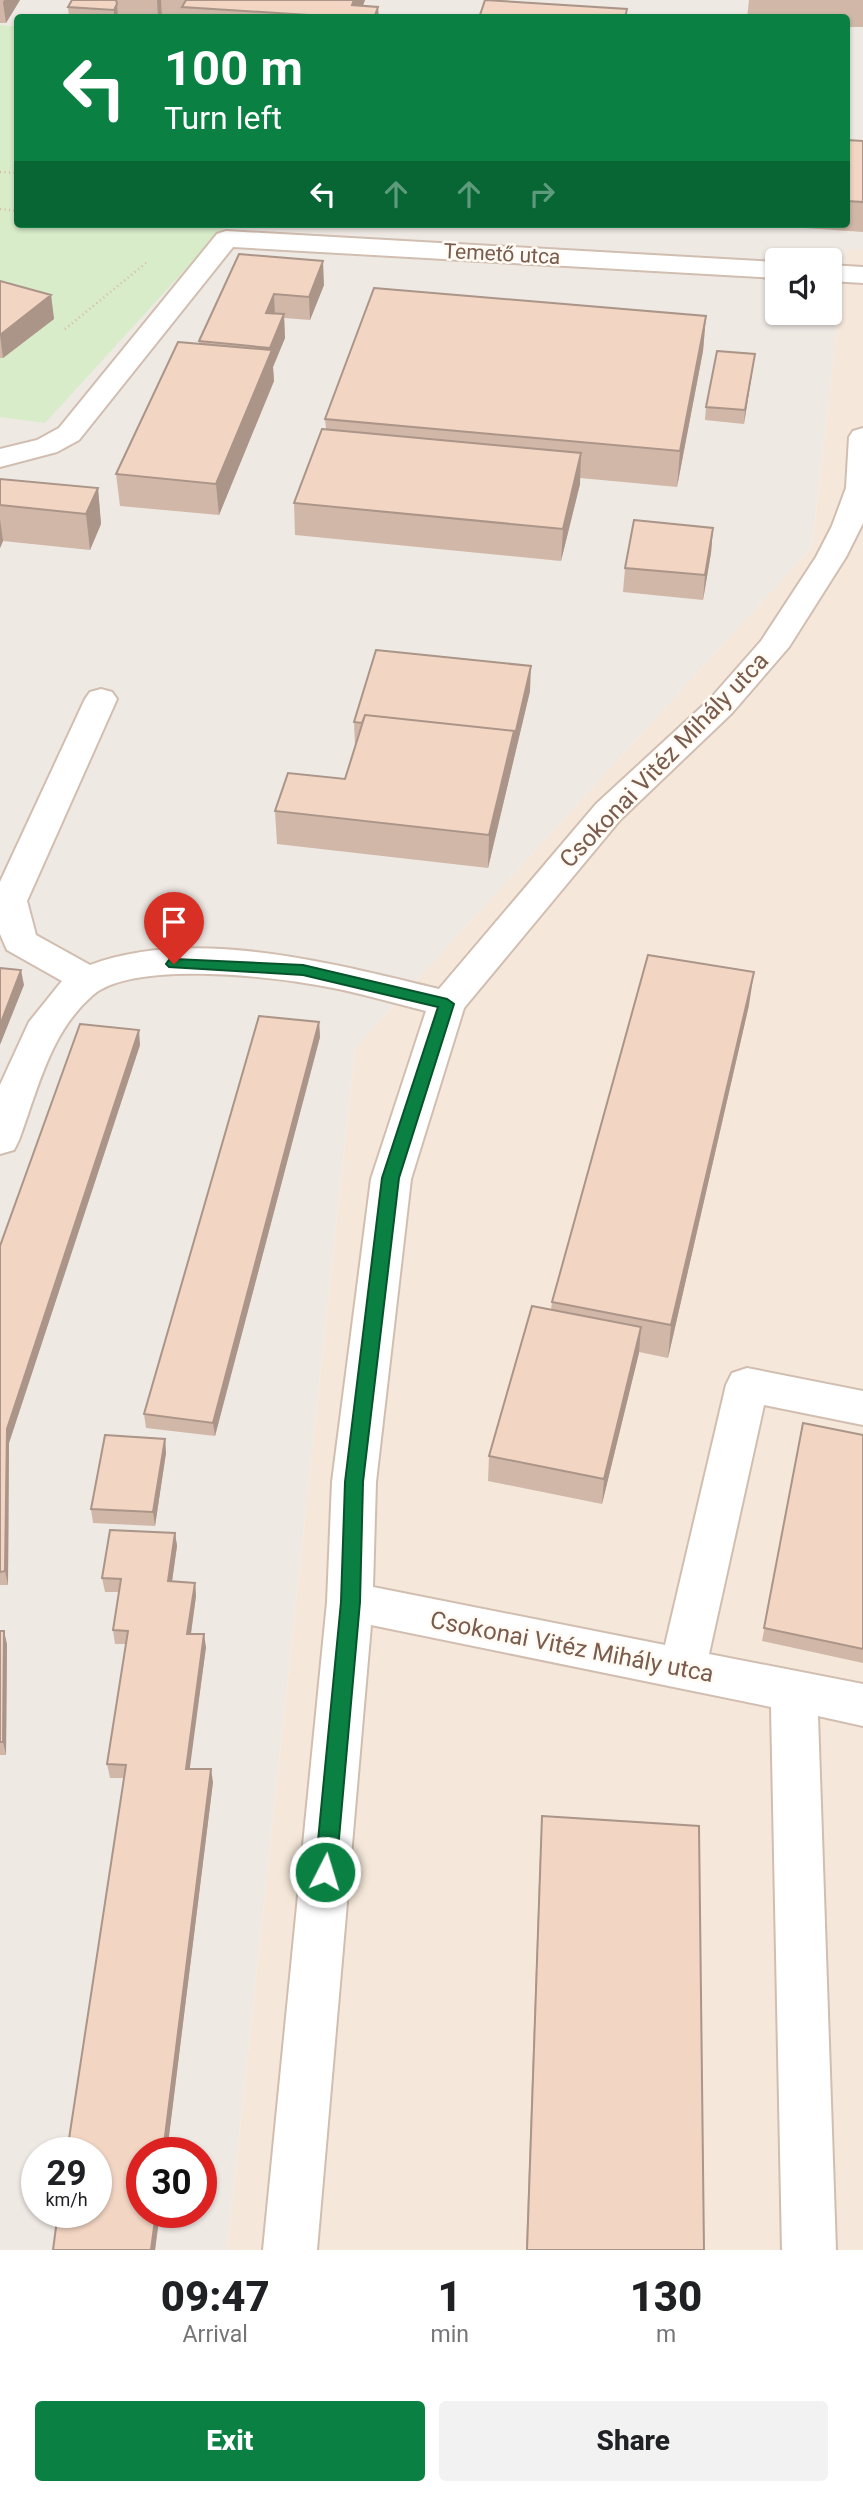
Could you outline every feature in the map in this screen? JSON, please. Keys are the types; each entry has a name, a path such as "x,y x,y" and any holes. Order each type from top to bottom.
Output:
{"street":[{"name":"Temető utca","path":"0,458 47,446 69,434 232,231 765,269"},
{"path":"842,274 863,275"},
{"name":"Csokonai Vitéz Mihály utca","path":"290,2250 350,1602 354,1482 391,1178 447,1004 608,812 721,706 773,647 831,557 847,526 861,488 863,437"},
{"path":"88,980 20,942 9,901 101,699"},
{"path":"0,1140 39,1036 64,1001 88,980 116,970 149,965 198,963 303,970 447,1004"},
{"path":"683,1668 747,1385 863,1408"},
{"name":"Csokonai Vitéz Mihály utca","path":"350,1602 863,1705"},
{"path":"794,1691 809,2250"}],"shaded area":[{"path":"0,0 863,0 863,250 846,249 842,284 842,248 765,248 765,325 837,325 812,547 355,1048 227,2250 0,2250 0,417 45,422 223,228 850,228 850,14 14,14 14,26 0,25"},
{"path":"846,248 863,250 863,2250 227,2250 355,1048 812,547 837,325 842,325 842,283"}],"green space":[{"path":"0,25 14,26 14,228 223,228 45,423 0,417"}],"building":[{"path":"72,0 116,0 117,4 114,10 68,7"},
{"path":"186,0 354,0 352,5 378,7 375,14 292,14 182,7"},
{"path":"485,0 627,9 626,14 480,14"},
{"path":"850,140 863,141 863,202 850,201"},
{"path":"239,254 323,261 309,297 274,294 266,313 284,314 270,348 199,341"},
{"path":"0,281 51,295 0,335"},
{"path":"374,288 706,316 680,451 325,419"},
{"path":"178,342 272,350 216,484 116,474"},
{"path":"717,351 755,354 745,410 706,407"},
{"path":"322,429 581,453 563,529 294,503"},
{"path":"0,479 98,488 86,514 0,505"},
{"path":"634,520 713,528 705,575 625,568"},
{"path":"376,650 531,666 514,739 514,731 365,715 362,723 354,722"},
{"path":"365,715 514,731 489,835 275,811 288,773 345,779"},
{"path":"648,955 754,972 671,1325 552,1302"},
{"path":"0,968 21,970 0,1025"},
{"path":"259,1016 319,1022 213,1423 144,1414"},
{"path":"80,1024 139,1030 7,1429 5,1571 0,1572 0,1246"},
{"path":"532,1306 641,1327 604,1479 489,1456"},
{"path":"803,1423 863,1435 863,1649 764,1628"},
{"path":"105,1435 165,1439 153,1512 91,1509"},
{"path":"110,1530 175,1533 168,1581 195,1583 187,1634 204,1634 186,1769 211,1769 165,2137 126,2137 126,2228 154,2228 151,2250 53,2250 56,2228 112,2228 112,2137 69,2137 126,1765 107,1764 128,1631 113,1630 121,1579 102,1578"},
{"path":"0,1631 4,1631 3,1742 0,1742"},
{"path":"542,1816 699,1826 704,2250 527,2250"}],"route":[{"path":"174,964 198,963 303,970 447,1004 391,1178 354,1482 350,1602 325,1872"}]}
